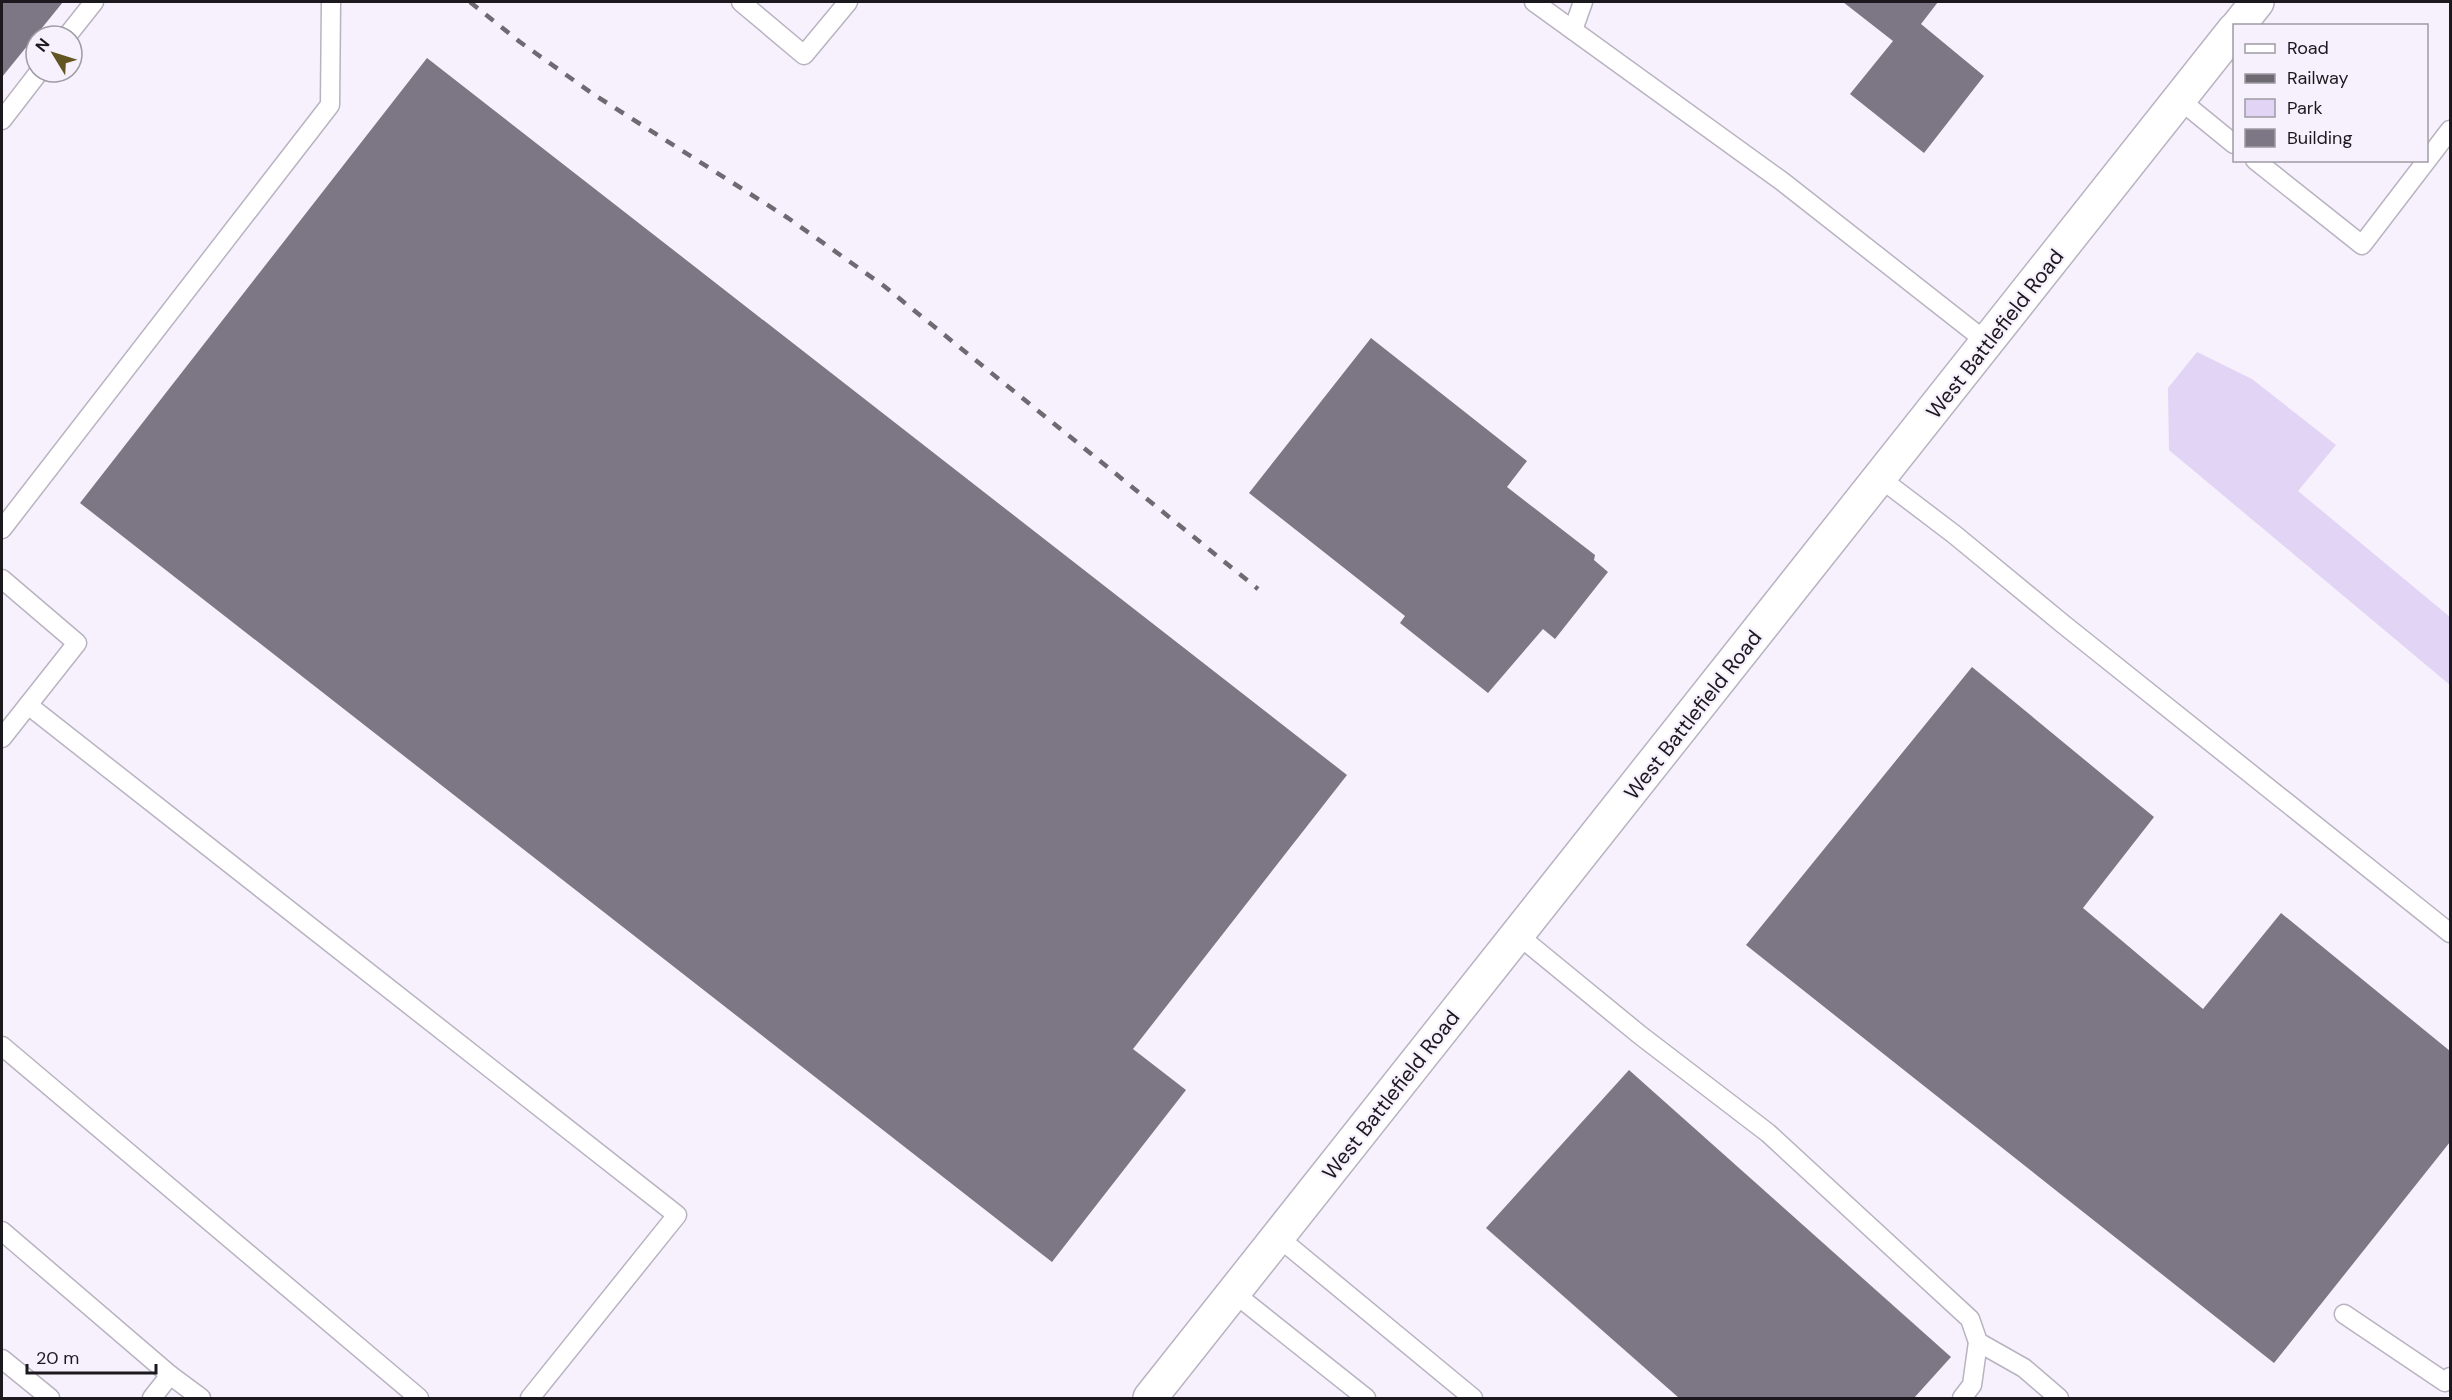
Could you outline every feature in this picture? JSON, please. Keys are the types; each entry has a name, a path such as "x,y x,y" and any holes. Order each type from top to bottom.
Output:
{"main road":[{"path":"2240,24 2258,2"},
{"name":"West Battlefield Road","path":"1150,1398 2233,33"}],"lane":[{"path":"77,24 94,2"},
{"path":"2,529 330,105 332,2"},
{"path":"741,2 804,55 849,2"},
{"path":"1534,2 1783,182 1988,343"},
{"path":"1573,30 1583,2"},
{"path":"2,120 30,84"},
{"path":"2180,100 2233,142"},
{"path":"2428,160 2451,130"},
{"path":"2258,162 2362,245 2426,162"},
{"path":"1880,478 1955,535 2063,624 2451,933"},
{"path":"2,579 77,643 2,738"},
{"path":"27,705 677,1215 530,1398"},
{"path":"1518,935 1632,1028 1768,1133 1970,1318 1978,1342 1972,1385 1962,1398"},
{"path":"2,1046 419,1398"},
{"path":"2,1232 170,1375 201,1398"},
{"path":"1278,1237 1473,1398"},
{"path":"1234,1293 1366,1398"},
{"path":"2344,1314 2445,1382 2451,1377"},
{"path":"1978,1342 2024,1368 2059,1398"},
{"path":"2,1359 50,1398"},
{"path":"152,1398 170,1375"}],"green space":[{"path":"2197,352 2252,379 2336,445 2298,491 2450,617 2450,685 2169,450 2168,388"}],"building":[{"path":"2,2 63,2 45,24 24,24 24,50 2,77"},
{"path":"1843,2 1938,2 1921,24 1984,76 1924,153 1850,94 1893,41"},
{"path":"427,58 1347,775 1133,1049 1186,1090 1052,1262 80,503"},
{"path":"1371,338 1527,461 1507,487 1595,555 1594,560 1608,572 1555,639 1543,629 1488,693 1400,623 1405,616 1249,493"},
{"path":"1972,667 2154,817 2083,908 2203,1009 2281,913 2450,1051 2450,1142 2274,1363 1746,945"},
{"path":"1629,1070 1951,1357 1914,1398 1679,1398 1486,1228"}],"railway":[{"path":"470,2 520,42 593,94 788,218 884,286 1258,589"}]}
